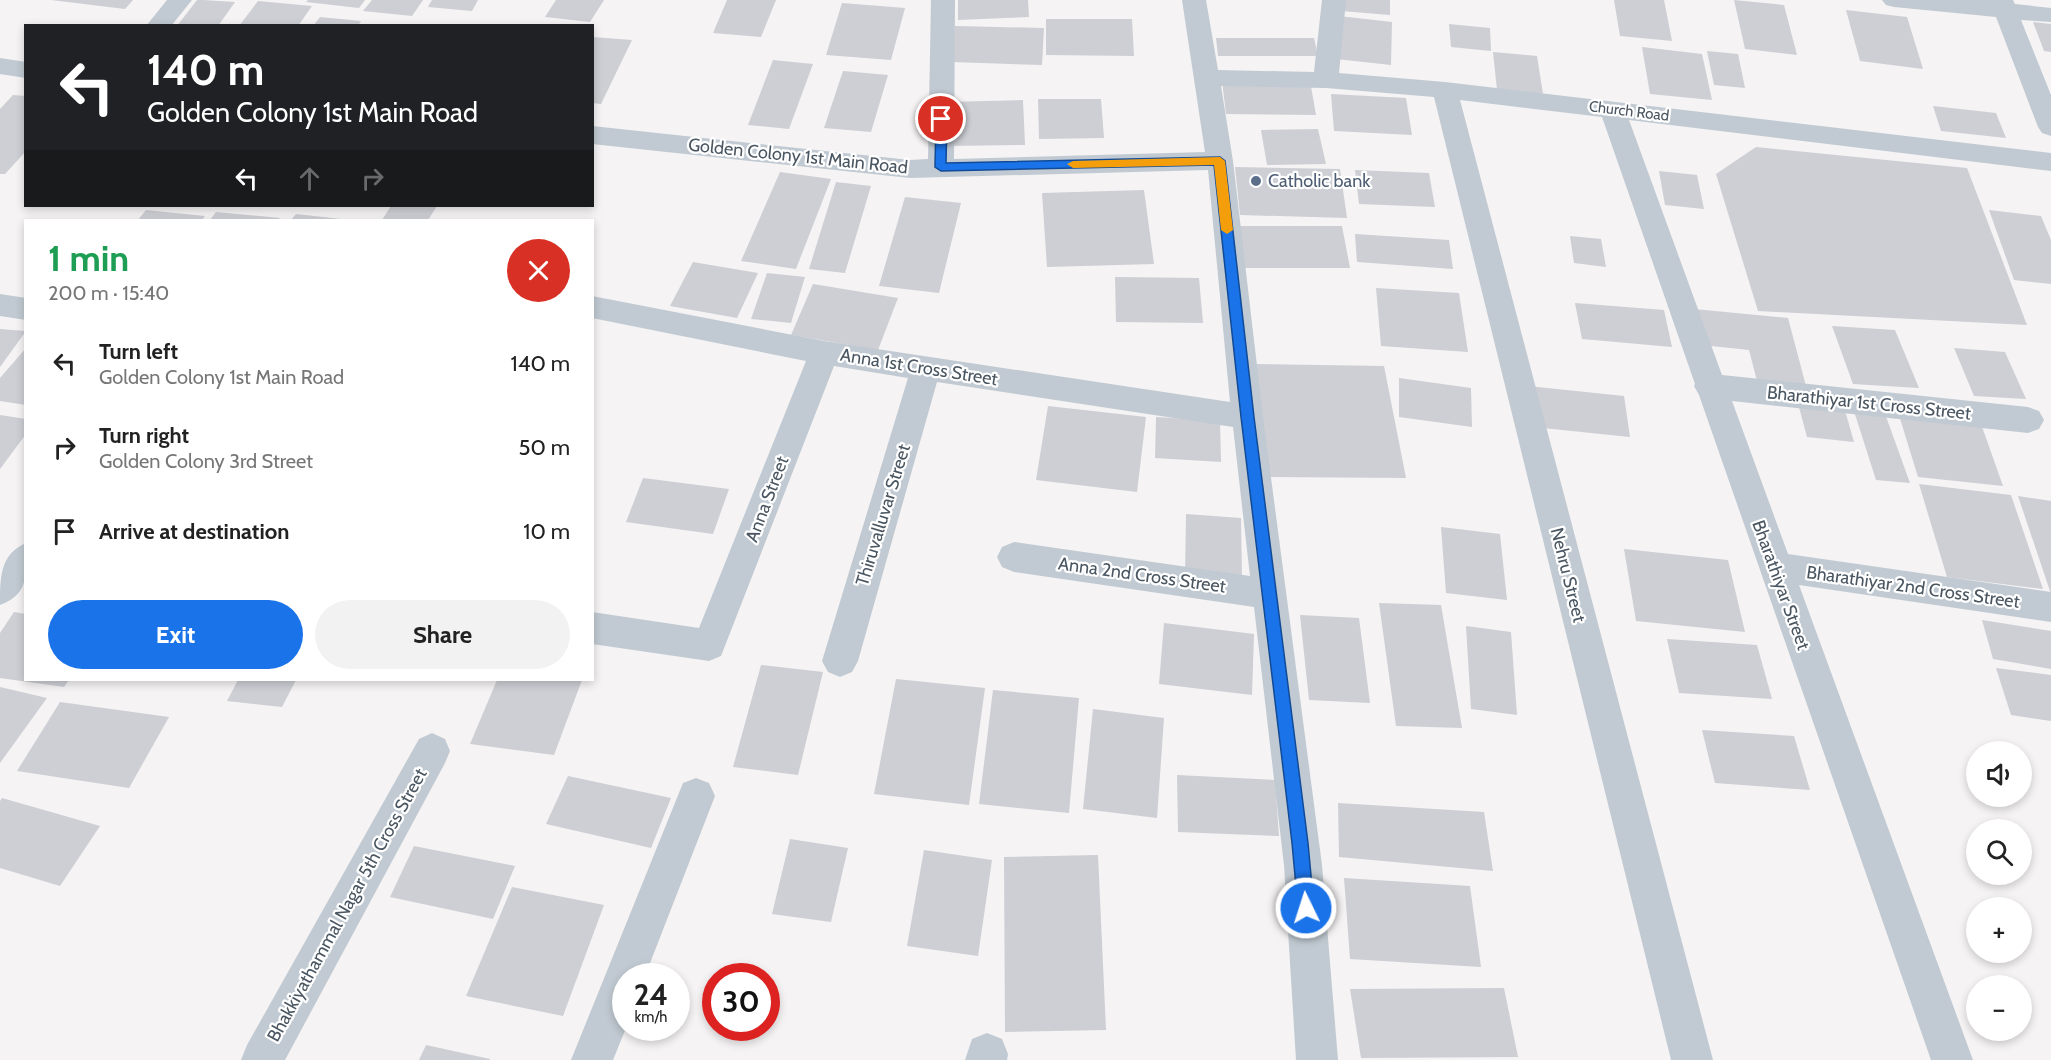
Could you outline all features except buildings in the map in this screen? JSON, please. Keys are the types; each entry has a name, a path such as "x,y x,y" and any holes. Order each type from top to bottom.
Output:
{"street":[{"path":"160,24 180,0"},
{"path":"941,167 943,0"},
{"path":"1194,0 1220,161 1247,417 1303,865 1317,1060"},
{"path":"1326,80 1334,0"},
{"path":"1894,0 2003,5 2051,15"},
{"path":"2003,5 2051,127"},
{"path":"0,66 24,70"},
{"name":"Church Road","path":"1206,78 1326,80 1445,90 2051,162"},
{"name":"Nehru Street","path":"1445,90 1692,1060"},
{"name":"Bharathiyar Street","path":"1612,109 1709,386 1952,1060"},
{"name":"Golden Colony 1st Main Road","path":"594,135 910,169 1220,161"},
{"path":"0,305 24,309"},
{"name":"Anna 1st Cross Street","path":"594,307 824,353 1247,417"},
{"name":"Anna Street","path":"594,628 709,645 824,353"},
{"name":"Thiruvalluvar Street","path":"840,661 926,368"},
{"name":"Bharathiyar 1st Cross Street","path":"1709,386 2028,420"},
{"name":"Anna 2nd Cross Street","path":"1014,557 1269,594"},
{"path":"0,590 24,560"},
{"name":"Bharathiyar 2nd Cross Street","path":"1775,567 2051,607"},
{"name":"Bhakkiyathammal Nagar 5th Cross Street","path":"262,1060 432,751"},
{"path":"592,1060 696,796"}],"slow traffic":[{"path":"1073,164 1220,161 1227,230"}],"place":[{"name":"Catholic bank","path":"1256,181"}],"route":[{"path":"941,119 941,167 1220,161 1247,417 1303,865 1306,908"}]}
